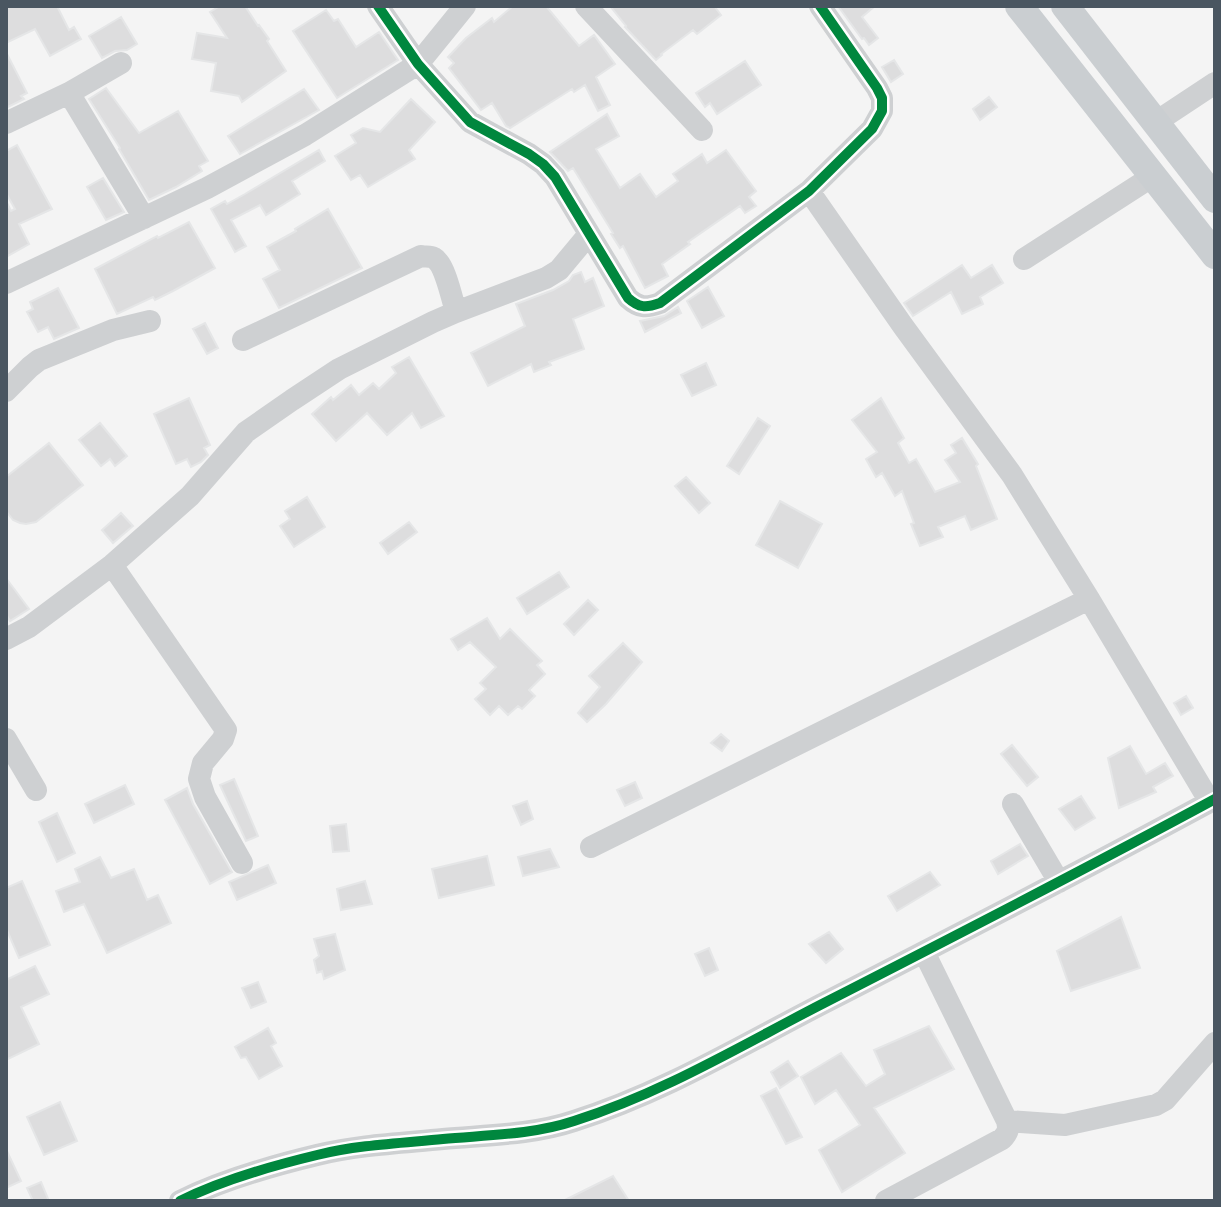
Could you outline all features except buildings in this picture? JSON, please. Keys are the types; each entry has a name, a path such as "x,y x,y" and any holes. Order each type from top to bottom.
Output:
{"main road":[{"path":"1019,6 1215,255"},
{"path":"1065,6 1215,199"}],"street":[{"path":"378,6 418,64 470,122 529,154 555,177 628,298 637,306 648,307 660,303 809,191 872,129 882,111 882,98 820,6"},
{"path":"6,283 207,188 305,135 418,64 465,6"},
{"path":"586,6 702,130"},
{"path":"6,123 69,93 121,63"},
{"path":"1156,122 1215,83"},
{"path":"69,93 144,218"},
{"path":"1024,259 1153,176"},
{"path":"180,1201 206,1196 319,1154 539,1130 611,1108 703,1068 1212,801 1012,475 809,191"},
{"path":"6,639 29,627 112,565 190,496 246,432 339,369 456,312 546,278 559,270 589,234"},
{"path":"243,340 421,256 437,260 442,268 456,312"},
{"path":"6,391 39,360 113,330 150,321"},
{"path":"112,565 226,730 203,763 199,779 205,797 242,863"},
{"path":"591,847 1089,599"},
{"path":"6,739 36,790"},
{"path":"1013,804 1059,882"},
{"path":"886,1201 1002,1139 1008,1129 1007,1121 924,952"},
{"path":"1007,1121 1065,1125 1156,1105 1165,1100 1215,1043"}],"cycle path":[{"path":"378,6 418,64 470,122 529,154 555,177 628,298 636,304 647,306 660,303 809,191 872,129 882,111 882,98 820,6"},
{"path":"180,1201 247,1174 332,1152 525,1132 558,1126 607,1110 702,1067 1215,799"}]}
